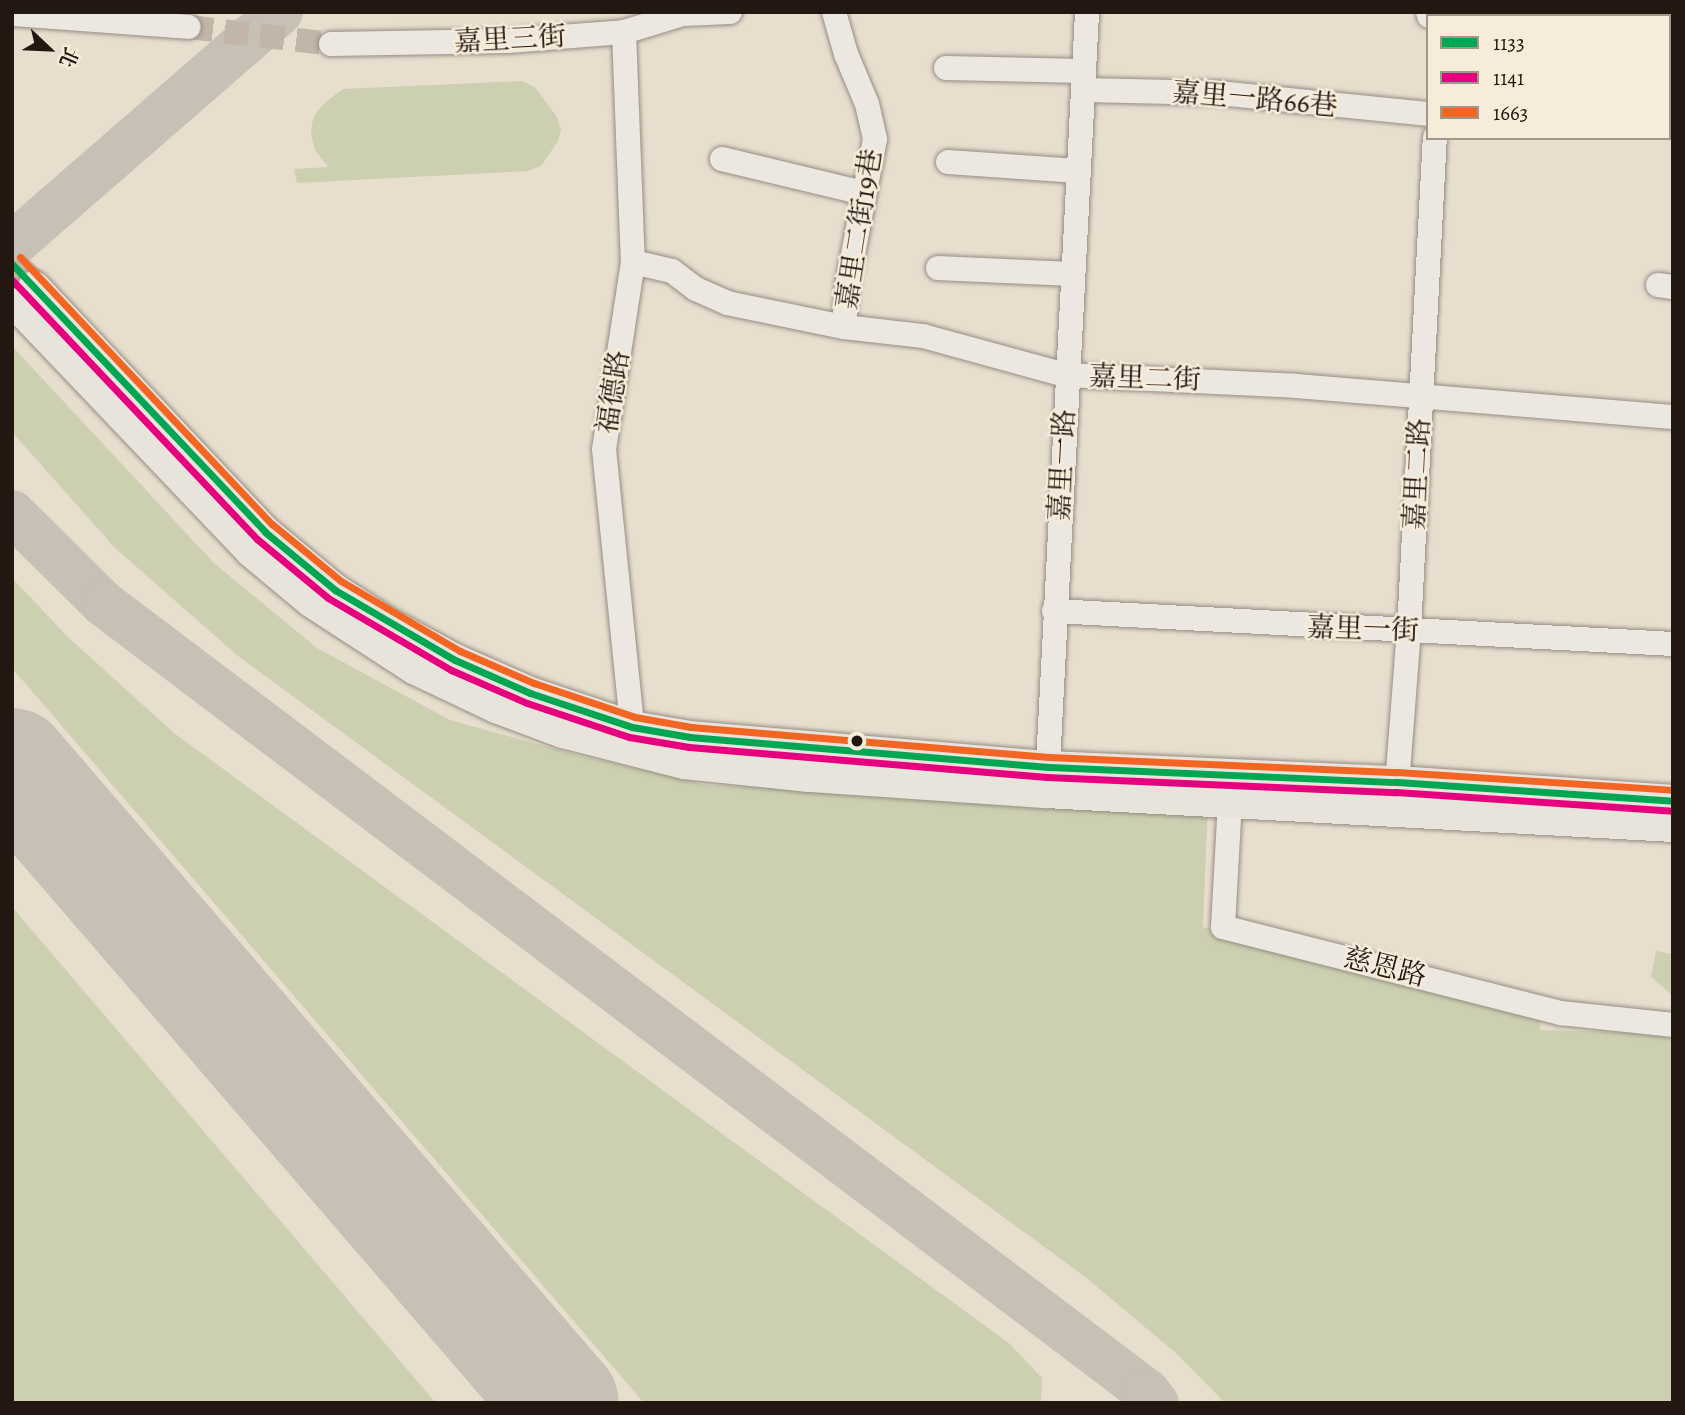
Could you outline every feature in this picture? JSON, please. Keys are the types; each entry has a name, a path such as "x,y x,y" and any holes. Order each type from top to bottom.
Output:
{"main road":[{"path":"628,738 455,660 387,623 335,590 265,532 25,295 251,551 311,601 374,645 496,707 563,732 628,738 690,737 1230,801 1396,795 1673,826"},
{"path":"1047,780 1396,795 1673,801"}],"street":[{"name":"嘉里三街","path":"331,44 508,41 624,32 683,14 730,12"},
{"name":"嘉里二街19巷","path":"834,12 846,54 867,104 875,139 847,286 844,327"},
{"name":"嘉里一路","path":"1047,780 1071,274 1087,12"},
{"path":"12,14 188,27"},
{"name":"福德路","path":"624,32 633,262 604,449 628,738"},
{"name":"嘉里一路66巷","path":"946,68 1426,114"},
{"name":"嘉里二路","path":"1396,795 1409,630 1435,140"},
{"path":"722,159 863,193"},
{"path":"948,162 1078,171"},
{"name":"嘉里二街","path":"633,262 672,271 696,289 727,303 844,327 923,337 1066,375 1203,380 1673,417"},
{"path":"938,268 1071,274"},
{"name":"嘉里一街","path":"1054,611 1673,645"},
{"name":"慈恩路","path":"1230,801 1223,927 1561,1013 1673,1025"}],"green space":[{"path":"522,81 535,87 557,117 561,130 558,141 542,165 529,171 297,183 294,169 328,167 315,150 311,135 312,123 315,114 343,89"},
{"path":"12,346 214,563 317,648 450,720 577,755 707,785 1208,805 1203,927 1392,973 1540,998 1540,1030 1661,1033 1673,1030 1673,1403 1225,1403 1177,1354 1084,1276 238,656 115,548 12,432"},
{"path":"12,578 69,638 174,733 1010,1344 1042,1378 1041,1403 644,1403 12,668"},
{"path":"12,907 436,1403 12,1403"},
{"path":"1656,951 1673,954 1673,996 1651,977"}],"taxiway":[{"path":"12,245 280,12"},
{"path":"12,513 104,604 1147,1392 1156,1403"}],"runway":[{"path":"12,765 562,1403"}],"tunnel":[{"path":"189,27 331,44"},
{"path":"12,264 34,287"}],"transit line":[{"name":"1663","path":"20,257 272,524 341,581 460,651 534,683 635,717 691,727 1049,757 1397,772 1673,790"},
{"name":"1133","path":"12,264 265,532 335,590 455,660 530,693 632,727 690,737 1048,767 1397,782 1673,801"},
{"name":"1141","path":"12,280 257,539 328,598 451,670 527,703 629,737 689,747 1047,777 1396,792 1672,811"}]}
